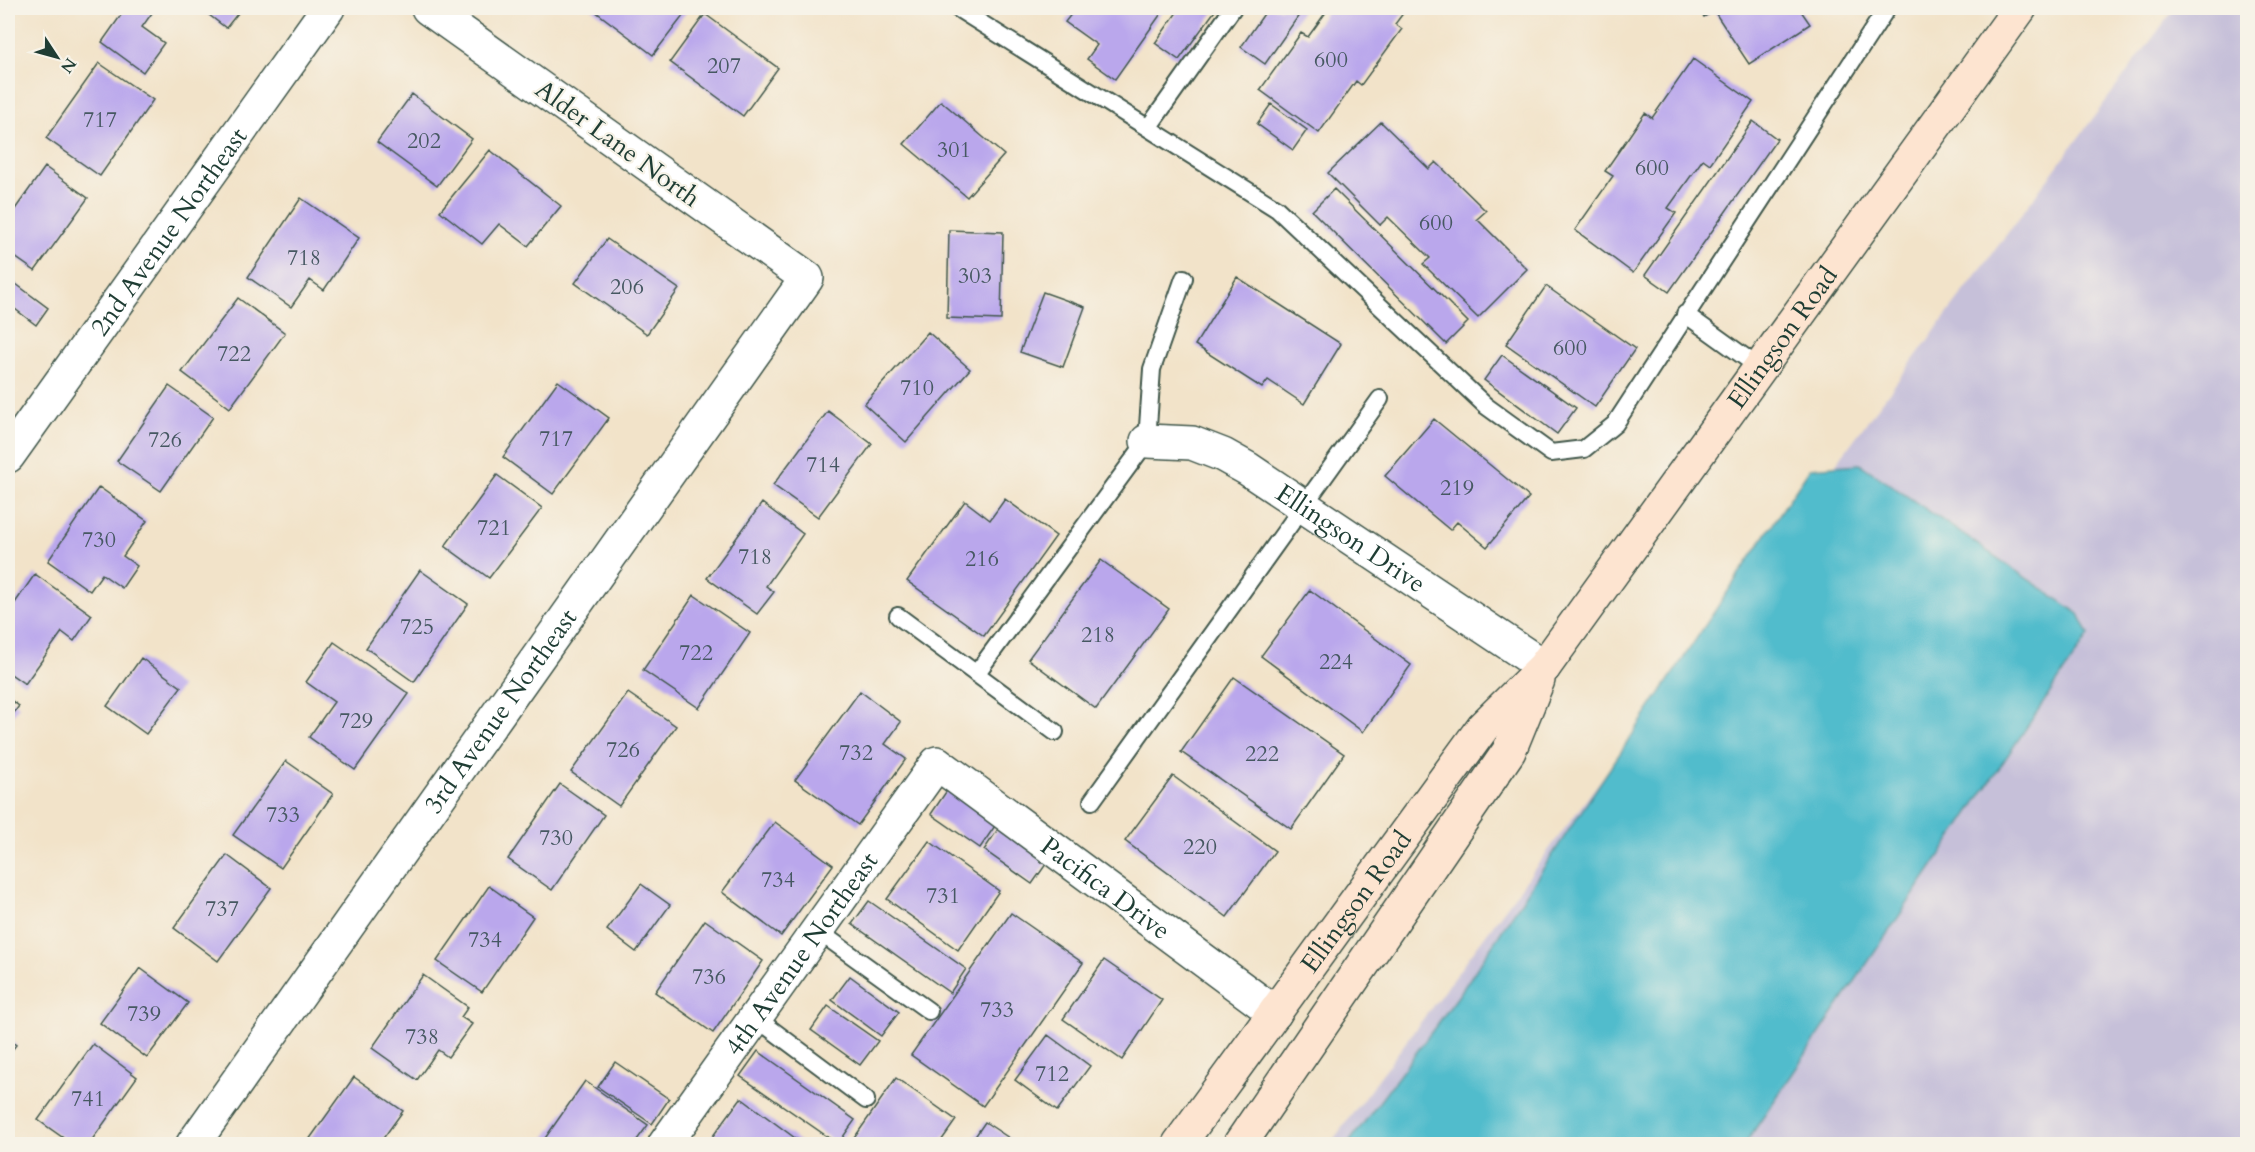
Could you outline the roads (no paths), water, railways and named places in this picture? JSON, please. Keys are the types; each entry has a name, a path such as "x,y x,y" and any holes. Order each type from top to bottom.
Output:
{"main road":[{"name":"Ellingson Road","path":"1179,1144 1483,727 1544,667 2020,8"},
{"name":"Ellingson Road","path":"1240,1144 1509,751 1544,667"}],"street":[{"name":"2nd Avenue Northeast","path":"8,456 328,8"},
{"name":"Alder Lane North","path":"429,8 807,278"},
{"name":"3rd Avenue Northeast","path":"193,1144 807,278"},
{"name":"Ellingson Drive","path":"1147,441 1192,443 1224,455 1544,667"},
{"name":"Pacifica Drive","path":"937,763 1275,1013"},
{"name":"4th Avenue Northeast","path":"665,1144 937,763"}],"lane":[{"path":"957,8 1277,209 1486,406 1551,453 1584,449 1615,424 1887,8"},
{"path":"1148,128 1233,8"},
{"path":"976,674 1147,441 1152,369 1184,278"},
{"path":"1685,314 1760,368"},
{"path":"1092,801 1380,399"},
{"path":"898,616 1055,732"},
{"path":"818,931 929,1011"},
{"path":"756,1018 866,1100"}],"water":[{"path":"1860,464 2079,614 2089,635 1745,1144 1348,1144 1459,995 1810,468"}]}
